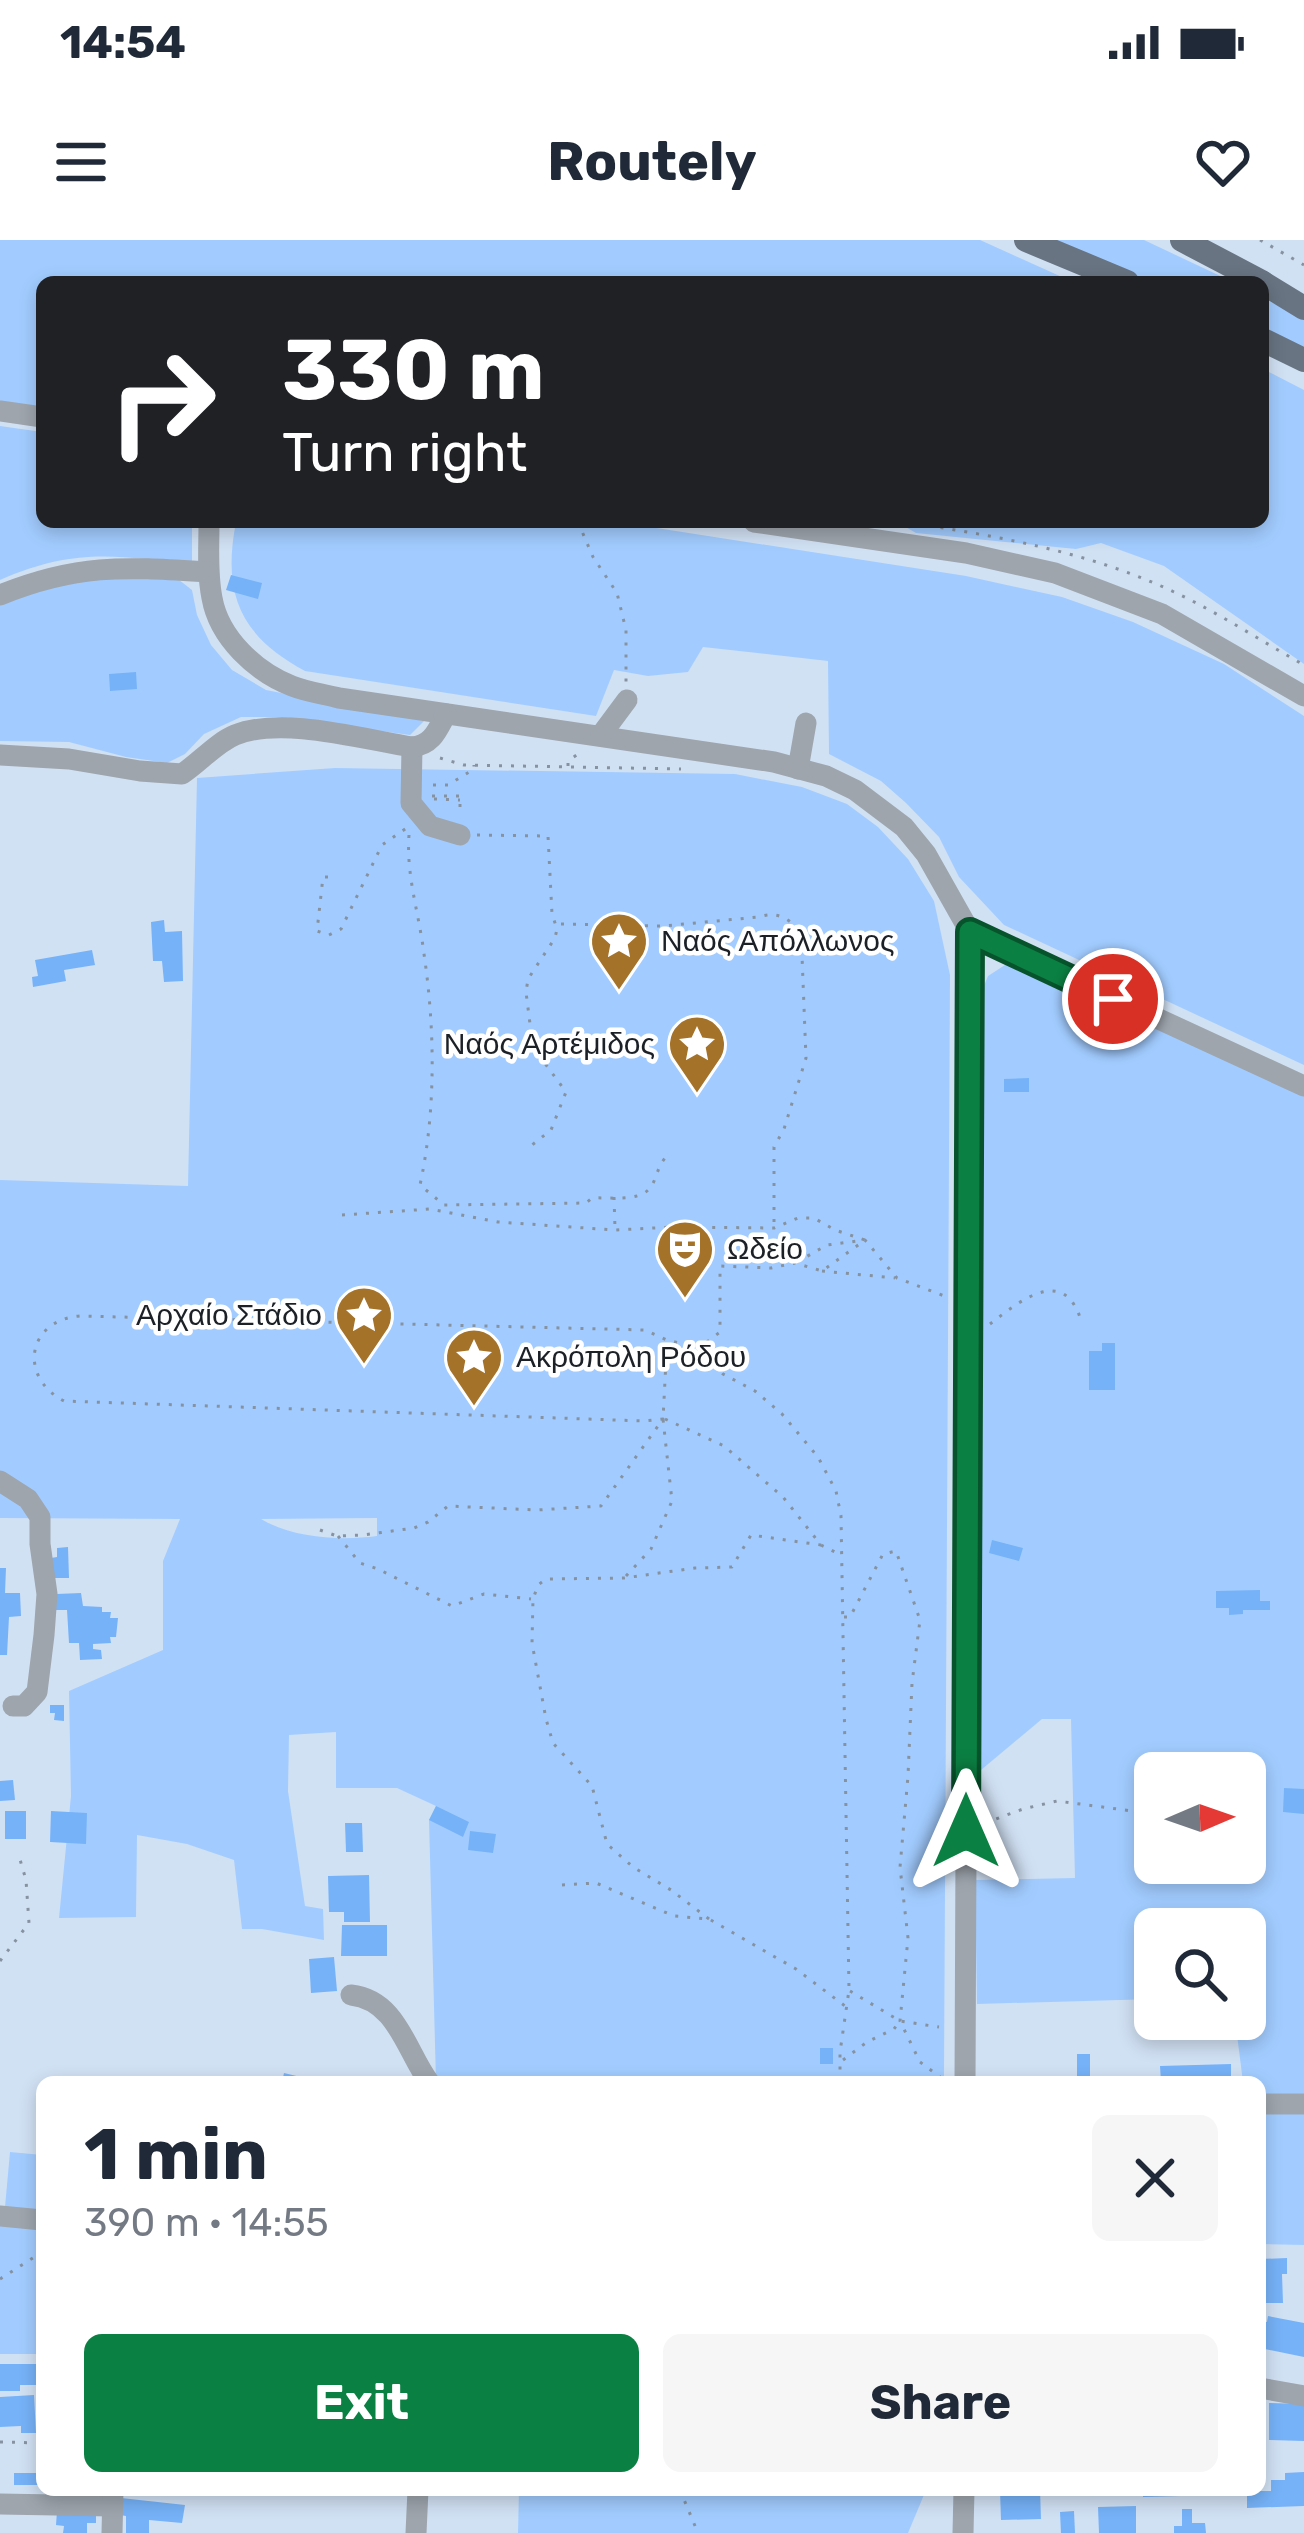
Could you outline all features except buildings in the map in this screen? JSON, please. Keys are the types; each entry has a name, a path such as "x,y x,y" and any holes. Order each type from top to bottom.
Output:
{"main road":[{"path":"1026,240 1113,276"},
{"path":"1182,240 1251,276"},
{"path":"1269,286 1304,308"},
{"path":"1269,343 1304,360"}],"street":[{"path":"0,411 36,416"},
{"path":"210,528 208,572 213,605 225,632 256,667 295,688 774,762 826,776 855,790 904,826 943,881 970,932 965,2076"},
{"path":"794,528 966,554 1055,573 1162,614 1304,696"},
{"path":"0,595 85,569 208,572"},
{"path":"601,736 627,700"},
{"path":"0,755 69,759 173,775 182,774 233,736 258,729 297,729 424,746 446,714"},
{"path":"798,769 806,723"},
{"path":"412,747 410,803 430,826 460,835"},
{"path":"970,932 1304,1086"},
{"path":"0,1481 28,1499 40,1517 47,1594 38,1692 24,1706 13,1706"},
{"path":"351,1995 367,1997 383,2008 425,2076"},
{"path":"1266,2104 1304,2104"},
{"path":"0,2216 36,2219"},
{"path":"1266,2389 1304,2396"},
{"path":"416,2533 418,2496"},
{"path":"964,2496 964,2533"},
{"path":"0,2504 112,2498 112,2533"}],"path":[{"path":"1260,240 1304,265"},
{"path":"580,528 592,557 617,593 626,630 627,700"},
{"path":"568,767 568,761 579,754"},
{"path":"436,756 474,765 698,770"},
{"path":"474,765 448,785 430,784 430,796 460,796 460,835 548,836 552,914 558,923 528,979 526,992 541,1058 566,1092 551,1130 532,1144"},
{"path":"434,799 460,800"},
{"path":"328,877 323,877 317,931 329,935 341,929 382,845 409,826 407,862 431,1005 429,1144 420,1185 444,1205 586,1203 592,1198 638,1197 650,1189 658,1164 668,1156"},
{"path":"558,923 664,926 770,913 781,914 801,930 806,1058 774,1148 774,1228"},
{"path":"614,1197 615,1230"},
{"path":"342,1215 430,1209 498,1222 615,1230 774,1228 798,1218 814,1218 865,1240 897,1278"},
{"path":"698,1348 720,1332 720,1266 771,1268 795,1263 827,1245 865,1240"},
{"path":"822,1271 865,1240"},
{"path":"795,1263 822,1271 897,1278 948,1298"},
{"path":"968,1337 1015,1304 1047,1290 1071,1298 1082,1324"},
{"path":"821,1545 783,1497 724,1446 663,1419 64,1401 51,1394 35,1371 37,1344 54,1323 80,1316 645,1330 698,1348 723,1375 755,1390 782,1414 818,1457 836,1491 841,1516 849,1990 840,2076"},
{"path":"624,1578 652,1550 672,1501 663,1419 667,1340"},
{"path":"320,1530 337,1536 414,1528 448,1506 536,1510 601,1506 663,1419"},
{"path":"841,1554 821,1545 751,1534 733,1567 546,1580 538,1585 533,1599 532,1643 553,1743 592,1786 608,1844 633,1867 709,1919 796,1969 846,2007"},
{"path":"337,1536 360,1564 452,1606 484,1594 533,1599"},
{"path":"842,1617 850,1617 883,1554 896,1551 920,1621 899,1867 908,1938 901,2021 920,2062 939,2076"},
{"path":"966,1831 1057,1801 1134,1811"},
{"path":"0,1960 29,1923 19,1856"},
{"path":"562,1885 596,1883 674,1916 709,1919"},
{"path":"849,1990 901,2021 939,2027"},
{"path":"840,2063 901,2021"},
{"path":"0,2279 36,2256"},
{"path":"0,2442 36,2443"},
{"path":"683,2496 698,2533"}],"shaded area":[{"path":"0,240 980,240 1060,276 36,276 36,406 0,401"},
{"path":"1041,240 1144,240 1220,276 1134,276"},
{"path":"1269,301 1304,318 1304,350 1269,333"},
{"path":"1269,372 1304,390 1304,664 1164,566 1101,543 1076,549 916,533 907,528 1269,528"},
{"path":"0,426 36,431 36,528 192,528 192,565 95,557 50,563 0,580"},
{"path":"235,528 657,528 966,576 1062,597 1133,622 1224,664 1304,716 1304,1065 1004,925 959,877 939,837 906,803 881,781 829,754 828,661 703,647 688,672 648,676 614,670 596,716 305,671 283,658 251,627 235,592"},
{"path":"174,576 192,590 211,645 232,670 266,690 424,721 410,735 276,717 241,717 204,734 185,754 167,763 69,742 0,741 0,603 86,577"},
{"name":"Ακρόπολη Ρόδου","path":"335,768 735,774 802,787 847,804 878,827 908,859 934,901 950,975 944,2076 436,2076 429,1820 436,1806 397,1788 336,1788 336,1732 289,1735 288,1791 305,1906 323,1909 324,1940 242,1929 234,1860 187,1844 137,1835 136,1917 59,1918 71,1796 69,1691 163,1650 163,1561 180,1519 0,1518 0,1180 188,1186 197,778","holes":["377,1518 377,1536 348,1538 287,1530 261,1519"]},
{"path":"1005,965 1031,967 1304,1090 1304,2098 1266,2098 1266,2076 1242,2076 1238,2040 1266,2040 1266,1908 1134,1908 1134,2000 977,2004 975,1880 1075,1878 1071,1719 1042,1719 975,1775 978,1000 988,976"},
{"path":"1266,2110 1304,2110 1304,2245 1266,2244"},
{"path":"10,2152 36,2154 36,2210 5,2207"},
{"path":"0,2218 36,2221 36,2354 0,2354"},
{"path":"519,2496 923,2496 908,2533 518,2533"}],"place":[{"name":"Ναός Απόλλωνος","path":"619,992"},
{"name":"Ναός Αρτέμιδος","path":"697,1095"},
{"name":"Ωδείο","path":"685,1300"},
{"name":"Αρχαίο Στάδιο","path":"364,1366"},
{"name":"Ακρόπολη Ρόδου","path":"474,1408"}],"route":[{"path":"966,1831 970,932 1113,999"}]}
